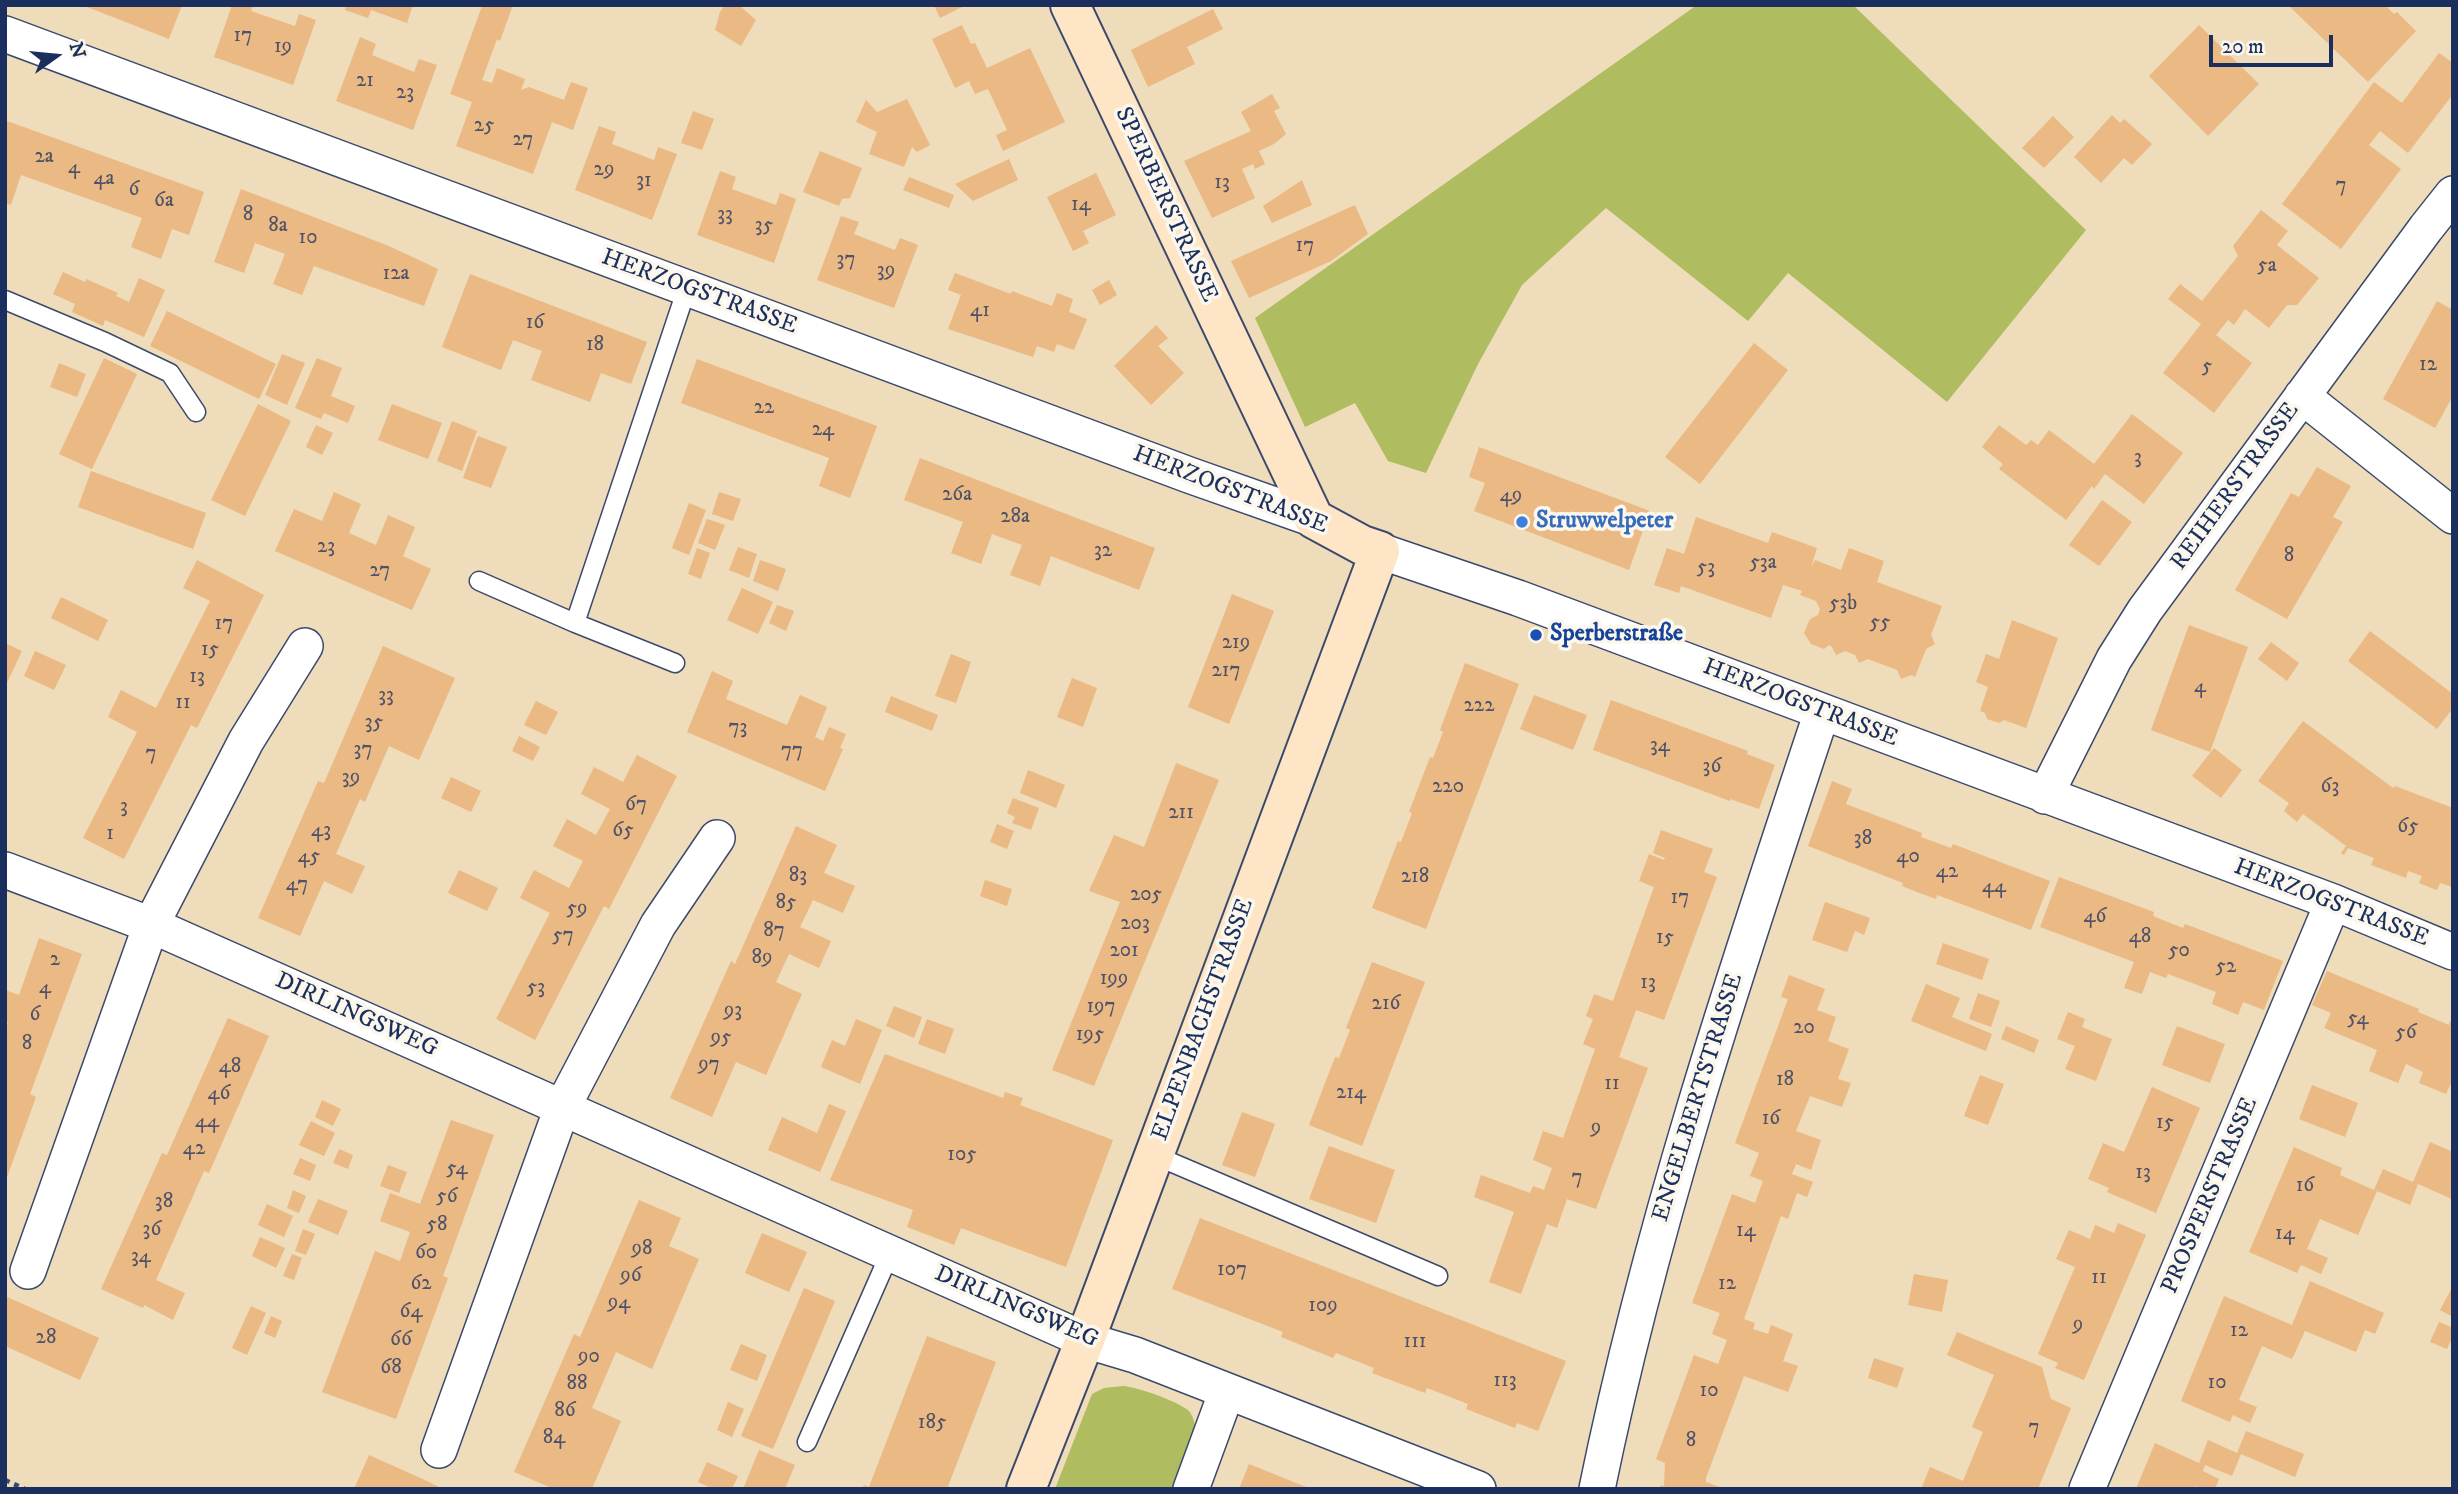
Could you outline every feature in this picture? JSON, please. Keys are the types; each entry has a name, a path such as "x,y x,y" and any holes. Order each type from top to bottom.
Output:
{"street":[{"name":"SPERBERSTRASSE","path":"1070,5 1314,519"},
{"name":"HERZOGSTRASSE","path":"5,34 1176,471 1314,519 1362,545 1518,598 2333,902 2453,952"},
{"name":"REIHERSTRASSE","path":"2045,796 2114,659 2146,610 2453,194"},
{"path":"2302,397 2453,516"},
{"name":"ELPENBACHSTRASSE","path":"1026,1489 1085,1340 1380,551"},
{"path":"28,1271 151,925 246,741 304,646"},
{"name":"ENGELBERTSTRASSE","path":"1597,1489 1637,1314 1701,1083 1822,712"},
{"path":"439,1450 562,1108 658,925 717,838"},
{"name":"DIRLINGSWEG","path":"5,870 151,925 1085,1340 1135,1355 1478,1489"},
{"name":"PROSPERSTRASSE","path":"2087,1489 2333,902"},
{"path":"1191,1489 1227,1391"}],"lane":[{"path":"575,623 687,288"},
{"path":"5,300 105,341 170,373 196,412"},
{"path":"479,581 675,663"},
{"path":"1154,1155 1437,1276"},
{"path":"807,1442 890,1253"}],"path":[{"path":"5,1480 25,1489"}],"green space":[{"path":"1697,5 1853,5 2086,230 1947,402 1788,273 1748,321 1606,208 1522,285 1478,364 1426,473 1388,461 1355,403 1305,427 1255,318"},
{"path":"1123,1386 1166,1399 1182,1406 1192,1415 1195,1426 1176,1489 1055,1489 1092,1394 1104,1388"}],"building":[{"path":"82,5 182,5 169,39"},
{"path":"232,5 253,5 251,11 295,26 299,14 316,20 293,85 214,57"},
{"path":"346,5 413,5 407,23 371,10 368,18 345,10"},
{"path":"513,5 482,80 492,83 497,68 525,79 521,90 529,87 564,100 571,82 588,88 573,130 552,122 533,174 456,146 472,102 450,94 482,6"},
{"path":"725,5 739,5 756,20 741,46 715,30"},
{"path":"934,5 966,5 940,18"},
{"path":"2288,5 2385,5 2394,14 2397,12 2416,31 2368,82"},
{"path":"1213,9 1223,29 1187,47 1195,64 1148,87 1131,50"},
{"path":"962,25 971,44 975,43 987,68 1030,48 1065,122 1003,151 996,135 1007,130 988,89 975,94 969,81 955,88 932,39"},
{"path":"2199,25 2259,84 2208,136 2149,76"},
{"path":"360,37 376,44 372,55 414,72 419,59 437,65 413,130 336,101"},
{"path":"2439,53 2453,63 2453,94 2408,153 2380,131 2369,145 2401,169 2341,249 2282,204 2374,82 2402,103"},
{"path":"1272,94 1280,108 1274,111 1286,134 1259,151 1265,164 1255,169 1253,164 1242,169 1255,198 1212,218 1184,161 1251,131 1241,112"},
{"path":"907,99 930,145 917,152 912,147 904,167 869,154 877,132 856,122 866,100 877,112"},
{"path":"693,111 714,119 702,150 681,143"},
{"path":"2112,115 2120,123 2124,119 2152,144 2132,165 2124,158 2101,183 2074,157"},
{"path":"2053,116 2074,137 2044,168 2022,148"},
{"path":"7,121 204,192 189,235 172,229 161,259 131,247 142,218 21,175 11,205 5,203"},
{"path":"599,126 616,132 612,144 654,160 658,147 677,154 652,220 575,190"},
{"path":"820,151 862,168 850,198 842,199 839,206 803,192"},
{"path":"1009,159 1018,180 973,201 955,184"},
{"path":"720,171 736,177 732,189 776,205 780,193 796,199 774,263 697,235"},
{"path":"1096,173 1116,215 1083,231 1089,243 1073,251 1047,197"},
{"path":"909,177 954,195 949,208 903,190"},
{"path":"1302,180 1312,205 1272,223 1263,206"},
{"path":"241,189 389,246 438,269 424,306 314,266 302,295 273,284 285,254 255,243 244,273 214,262"},
{"path":"1355,205 1368,234 1331,261 1249,298 1231,261"},
{"path":"2261,210 2288,231 2277,245 2319,278 2297,305 2287,305 2269,328 2245,309 2234,325 2228,320 2216,335 2252,363 2214,413 2163,373 2201,324 2168,299 2180,284 2202,301 2238,256 2233,246"},
{"path":"841,216 859,222 854,234 895,250 900,238 918,245 894,308 817,280"},
{"path":"63,272 118,293 116,296 129,302 139,278 165,290 144,337 105,320 103,326 72,312 75,304 53,294"},
{"path":"955,273 1052,306 1057,293 1073,299 1069,312 1087,319 1074,350 1057,344 1054,352 1037,346 1033,357 948,329 961,295 948,290"},
{"path":"470,274 647,342 631,384 601,373 590,402 531,380 542,351 513,340 501,370 442,347"},
{"path":"1109,280 1117,295 1100,305 1092,290"},
{"path":"2437,301 2453,310 2453,396 2435,428 2383,399"},
{"path":"167,311 276,364 259,399 150,346"},
{"path":"1156,325 1168,338 1158,346 1184,373 1151,405 1114,366"},
{"path":"1754,343 1788,370 1700,484 1665,457"},
{"path":"282,354 305,363 287,405 265,395"},
{"path":"104,358 137,374 92,469 59,454"},
{"path":"317,358 342,368 331,396 355,406 348,423 324,413 321,419 295,408"},
{"path":"697,359 877,426 850,498 819,486 829,458 681,403"},
{"path":"59,363 86,374 77,397 50,387"},
{"path":"258,404 291,421 245,516 211,500"},
{"path":"392,404 442,423 428,459 378,440"},
{"path":"2132,414 2183,453 2144,504 2105,474 2094,489 2092,486 2066,520 1999,469 2003,464 1982,447 1999,425 2026,445 2031,440 2038,445 2049,430 2094,464"},
{"path":"452,421 477,431 462,471 437,461"},
{"path":"316,425 333,433 322,455 306,447"},
{"path":"478,436 507,447 491,488 463,478"},
{"path":"1479,447 1650,511 1629,570 1474,511 1485,483 1469,477"},
{"path":"920,458 1155,548 1139,590 1051,556 1040,586 1010,575 1022,545 992,534 981,564 951,553 963,522 904,500"},
{"path":"2317,467 2351,486 2333,517 2343,522 2287,619 2235,590 2291,493 2299,497"},
{"path":"91,471 206,513 193,549 78,507"},
{"path":"334,492 361,504 349,533 376,545 388,515 415,527 403,556 431,569 412,610 275,551 294,509 322,521"},
{"path":"719,492 741,499 733,521 712,514"},
{"path":"2102,500 2132,522 2099,566 2069,545"},
{"path":"689,503 706,510 689,555 672,548"},
{"path":"1696,517 1768,543 1772,532 1817,548 1811,567 1815,560 1841,570 1849,548 1884,561 1877,582 1942,606 1931,635 1935,644 1926,649 1915,677 1911,675 1901,679 1897,670 1868,659 1859,663 1855,655 1845,651 1836,655 1829,645 1824,649 1811,644 1804,633 1810,619 1818,615 1820,609 1816,601 1800,595 1802,591 1783,585 1771,618 1681,586 1679,593 1654,585 1667,548 1684,554"},
{"path":"707,519 725,525 715,550 698,543"},
{"path":"738,547 757,554 749,578 729,570"},
{"path":"697,548 710,553 701,579 688,574"},
{"path":"197,560 264,595 197,728 191,725 124,859 83,838 137,732 108,717 121,690 156,708 210,601 183,588"},
{"path":"760,560 786,569 778,591 753,581"},
{"path":"742,588 773,602 758,634 727,620"},
{"path":"1232,594 1274,611 1229,724 1188,707"},
{"path":"61,597 108,620 98,641 51,618"},
{"path":"777,605 794,611 786,631 769,623"},
{"path":"2012,620 2058,638 2026,728 2004,720 1999,723 1987,719 1985,713 1980,711 1988,687 1976,682 1986,654 1999,659"},
{"path":"2189,625 2248,647 2210,752 2151,730"},
{"path":"2370,631 2453,694 2453,708 2437,729 2348,661"},
{"path":"2271,642 2299,663 2287,681 2258,659"},
{"path":"5,643 22,651 5,687"},
{"path":"383,646 455,678 419,760 389,746 365,802 360,799 336,854 365,866 352,894 324,881 300,936 258,918 318,781 324,783"},
{"path":"35,651 66,665 54,690 24,676"},
{"path":"951,654 971,662 956,703 935,696"},
{"path":"1465,663 1519,684 1426,929 1372,908 1398,841 1401,842 1412,813 1409,812 1430,757 1433,758 1443,732 1440,730"},
{"path":"712,671 733,681 726,699 787,725 800,695 827,707 815,737 823,741 829,727 846,734 840,748 843,749 825,791 687,732"},
{"path":"1072,678 1097,688 1083,727 1057,717"},
{"path":"1534,695 1587,715 1573,750 1520,729"},
{"path":"891,696 938,715 932,731 885,712"},
{"path":"1611,700 1748,751 1747,754 1775,765 1759,809 1730,801 1593,750"},
{"path":"536,701 558,712 546,735 524,725"},
{"path":"2303,721 2393,788 2395,786 2453,808 2453,887 2440,883 2437,890 2419,883 2422,876 2408,871 2406,878 2371,865 2374,858 2348,848 2344,855 2341,853 2346,846 2303,814 2297,822 2284,811 2289,803 2258,781"},
{"path":"519,736 540,747 533,761 512,751"},
{"path":"2214,748 2242,770 2221,798 2192,776"},
{"path":"637,755 677,776 609,909 604,906 535,1040 496,1019 550,913 520,898 534,870 569,888 583,861 553,846 567,819 596,835 610,809 581,794 594,767 623,782"},
{"path":"1176,763 1219,780 1094,1086 1052,1070 1120,902 1089,891 1114,835 1144,847"},
{"path":"1028,770 1065,785 1056,808 1020,793"},
{"path":"451,777 481,791 471,812 441,798"},
{"path":"1832,781 1852,789 1846,804 1922,833 1921,837 1951,848 1953,844 2050,881 2031,930 1937,895 1936,899 1917,892 1902,886 1903,883 1808,846"},
{"path":"1013,798 1039,808 1031,830 1012,823 1015,817 1007,813"},
{"path":"997,824 1014,831 1007,849 990,842"},
{"path":"796,826 837,845 824,873 855,886 843,913 813,900 800,927 831,941 819,968 789,954 776,982 802,994 766,1075 736,1062 712,1117 670,1098 731,961 735,964"},
{"path":"1661,830 1713,849 1704,872 1717,877 1664,1020 1636,1010 1619,1057 1648,1068 1596,1209 1567,1199 1557,1228 1547,1224 1521,1294 1489,1282 1514,1212 1474,1197 1481,1175 1530,1193 1533,1186 1544,1190 1552,1168 1533,1160 1543,1131 1563,1138 1595,1049 1583,1044 1593,1019 1586,1016 1594,994 1613,1001 1654,887 1639,881 1649,854 1664,860 1665,858 1653,853"},
{"path":"459,870 498,888 487,911 448,893"},
{"path":"2059,877 2154,912 2153,916 2183,928 2185,924 2283,961 2264,1010 2243,1002 2238,1015 2212,1004 2216,992 2168,974 2166,978 2150,972 2142,994 2124,988 2134,962 2040,927"},
{"path":"985,880 1012,889 1007,906 980,896"},
{"path":"1825,902 1870,918 1864,935 1855,931 1847,952 1812,940"},
{"path":"39,938 82,954 30,1094 36,1097 6,1180 5,1032 8,1023 5,1021 5,990 19,995"},
{"path":"1943,943 1989,959 1982,980 1936,964"},
{"path":"1372,962 1425,982 1362,1146 1309,1125 1335,1057 1339,1058 1350,1030 1346,1028"},
{"path":"2327,971 2419,1009 2418,1012 2449,1025 2450,1021 2453,1022 2453,1079 2446,1094 2419,1083 2423,1072 2406,1064 2398,1083 2369,1071 2377,1050 2324,1028 2331,1013 2312,1005"},
{"path":"1789,975 1825,989 1817,1010 1836,1017 1828,1041 1849,1049 1838,1079 1851,1083 1842,1107 1810,1096 1796,1131 1821,1140 1811,1170 1796,1164 1792,1174 1813,1182 1807,1197 1797,1193 1788,1219 1781,1216 1744,1319 1755,1323 1753,1329 1768,1334 1771,1325 1793,1334 1783,1361 1798,1366 1788,1392 1744,1376 1706,1478 1706,1482 1720,1489 1660,1489 1661,1485 1664,1486 1665,1463 1656,1459 1694,1355 1718,1364 1727,1340 1712,1334 1720,1313 1692,1303 1732,1194 1755,1203 1763,1181 1750,1176 1759,1153 1735,1143 1788,999 1781,997"},
{"path":"1926,984 1960,998 1952,1017 1992,1034 1986,1051 1911,1021"},
{"path":"1978,993 2000,1001 1991,1027 1969,1019"},
{"path":"894,1006 922,1017 914,1038 886,1026"},
{"path":"2068,1012 2085,1019 2082,1027 2112,1039 2096,1081 2065,1069 2075,1046 2057,1039"},
{"path":"228,1018 269,1036 209,1173 204,1171 156,1280 185,1293 173,1320 144,1305 143,1308 101,1289 162,1153 167,1155"},
{"path":"856,1019 882,1030 860,1084 821,1067 832,1040 845,1046"},
{"path":"927,1019 954,1029 945,1054 918,1044"},
{"path":"2006,1026 2039,1040 2034,1053 2001,1039"},
{"path":"2177,1026 2225,1044 2210,1083 2162,1065"},
{"path":"885,1054 1003,1098 1005,1092 1023,1098 1020,1105 1113,1140 1066,1267 961,1228 954,1245 907,1227 913,1210 830,1180"},
{"path":"1980,1075 2004,1084 1988,1125 1964,1116"},
{"path":"2312,1085 2358,1103 2345,1137 2299,1119"},
{"path":"2152,1087 2200,1108 2156,1213 2107,1192 2109,1188 2088,1179 2103,1143 2124,1152"},
{"path":"322,1100 341,1109 333,1126 315,1117"},
{"path":"829,1104 846,1111 820,1172 768,1150 782,1117 817,1133"},
{"path":"1242,1112 1275,1124 1255,1177 1222,1165"},
{"path":"451,1120 494,1135 443,1276 448,1278 396,1419 322,1392 375,1251 400,1261 410,1232 380,1221 390,1193 420,1204"},
{"path":"311,1121 335,1133 324,1156 299,1145"},
{"path":"2430,1142 2453,1152 2452,1199 2418,1184 2410,1205 2377,1191 2358,1235 2320,1219 2307,1249 2328,1258 2321,1274 2301,1265 2297,1273 2249,1252 2294,1147 2342,1168 2340,1175 2374,1190 2383,1169 2413,1182"},
{"path":"1329,1146 1395,1170 1376,1223 1309,1199"},
{"path":"339,1149 353,1155 348,1169 333,1163"},
{"path":"300,1158 316,1165 310,1181 293,1174"},
{"path":"388,1165 407,1172 399,1193 380,1186"},
{"path":"293,1190 306,1196 299,1213 287,1208"},
{"path":"318,1199 348,1211 338,1235 308,1222"},
{"path":"639,1200 681,1218 669,1246 699,1259 652,1369 616,1352 592,1408 621,1421 592,1489 554,1489 514,1472 574,1334 580,1337"},
{"path":"267,1204 293,1216 284,1237 258,1225"},
{"path":"1200,1218 1566,1361 1538,1431 1517,1423 1515,1428 1466,1409 1468,1404 1427,1388 1425,1393 1372,1373 1374,1368 1336,1353 1333,1358 1281,1337 1283,1332 1172,1289"},
{"path":"2118,1223 2146,1235 2084,1380 2055,1368 2058,1363 2038,1354 2075,1267 2056,1259 2069,1230 2090,1239 2095,1225 2114,1233"},
{"path":"303,1229 315,1234 306,1255 295,1251"},
{"path":"762,1233 807,1252 789,1292 745,1273"},
{"path":"260,1237 285,1248 276,1268 252,1256"},
{"path":"292,1254 302,1258 294,1280 283,1276"},
{"path":"1914,1274 1948,1280 1942,1312 1908,1305"},
{"path":"2310,1281 2384,1313 2375,1334 2365,1330 2356,1352 2305,1331 2292,1359 2262,1346 2239,1400 2257,1407 2250,1423 2233,1415 2230,1422 2181,1401 2224,1296 2292,1325"},
{"path":"2453,1286 2453,1317 2440,1310"},
{"path":"804,1288 835,1301 773,1449 741,1436"},
{"path":"5,1296 99,1338 80,1380 5,1346"},
{"path":"251,1306 266,1313 247,1355 232,1348"},
{"path":"271,1316 282,1321 275,1338 264,1333"},
{"path":"2439,1322 2453,1328 2453,1336 2447,1349 2430,1342"},
{"path":"1957,1332 2042,1367 2051,1399 2071,1408 2038,1489 1921,1489 1930,1467 1963,1481 1983,1432 1972,1427 1994,1375 1947,1355"},
{"path":"927,1336 996,1362 947,1489 862,1489 864,1485 869,1487"},
{"path":"741,1344 767,1355 757,1381 730,1370"},
{"path":"1874,1358 1904,1368 1897,1388 1868,1378"},
{"path":"728,1402 744,1409 732,1437 717,1430"},
{"path":"2246,1431 2304,1454 2295,1477 2241,1454 2232,1476 2205,1465 2203,1471 2219,1479 2215,1489 2196,1486 2195,1489 2136,1489 2155,1443 2199,1463 2208,1440 2237,1453"},
{"path":"759,1450 795,1465 785,1489 743,1489"},
{"path":"369,1455 427,1481 443,1489 354,1489"},
{"path":"707,1462 738,1476 732,1489 713,1489 698,1482"},
{"path":"1249,1464 1311,1489 1239,1489"}],"place":[{"name":"Struwwelpeter","path":"1522,522"},
{"name":"Sperberstraße","path":"1536,635"}]}
